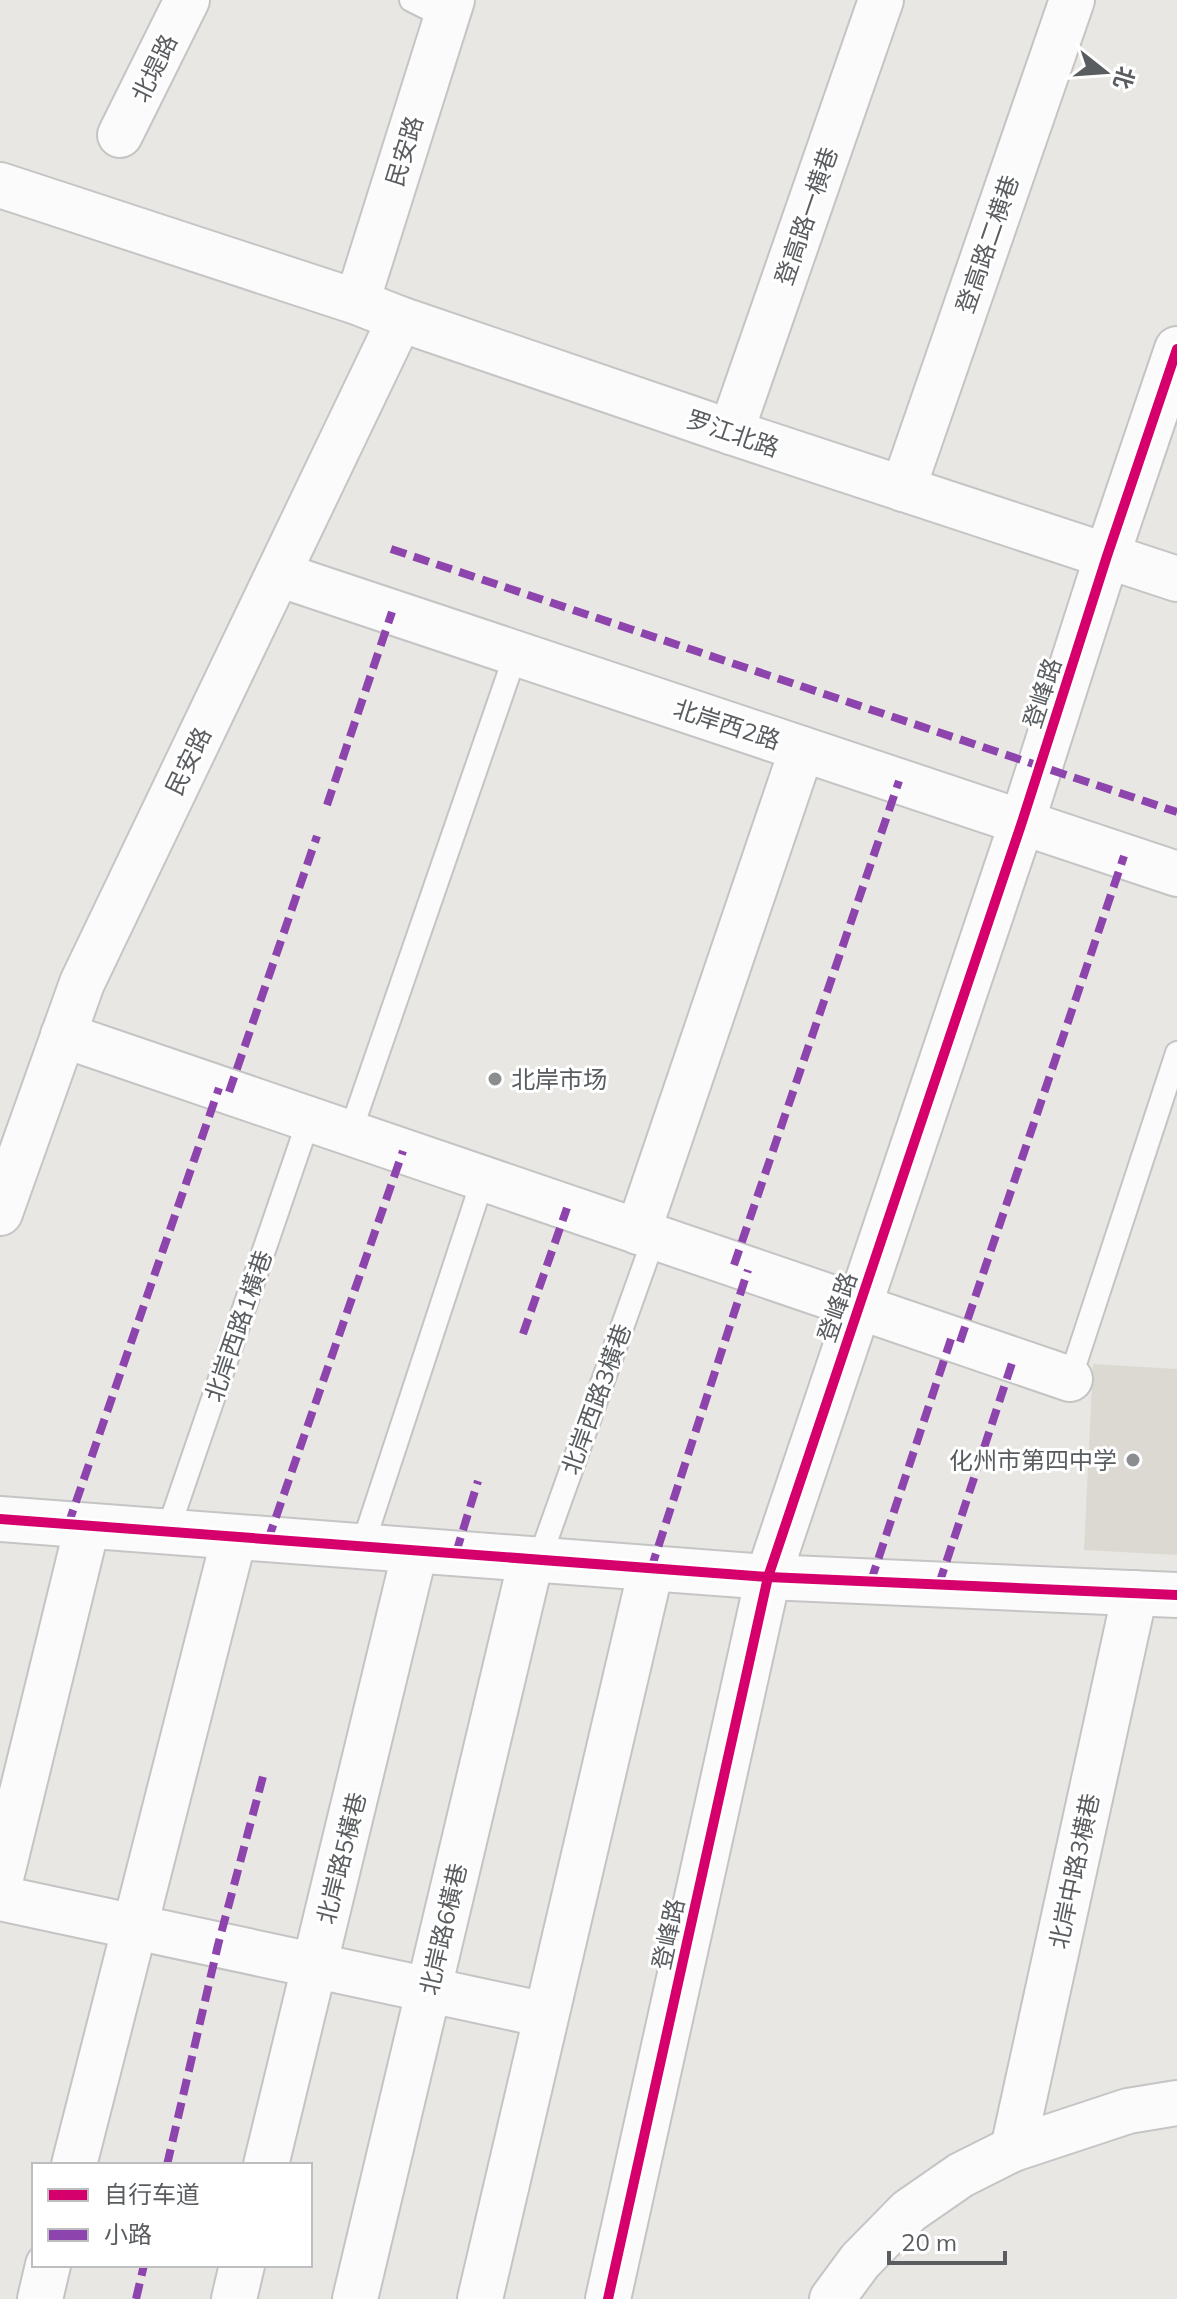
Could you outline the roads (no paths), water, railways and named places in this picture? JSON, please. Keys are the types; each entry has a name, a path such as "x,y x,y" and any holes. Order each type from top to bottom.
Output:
{"street":[{"name":"北堤路","path":"120,135 187,0"},
{"name":"登高路一横巷","path":"731,432 881,0"},
{"name":"登高路二横巷","path":"903,489 1072,0"},
{"name":"民安路","path":"357,302 436,6"},
{"name":"罗江北路","path":"0,185 1177,579"},
{"name":"民安路","path":"0,1213 82,983 400,319"},
{"name":"登峰路","path":"608,2299 768,1577 1022,822 1177,349"},
{"name":"北岸西2路","path":"278,574 1177,874"},
{"path":"646,1235 802,749"},
{"path":"63,1035 1070,1379"},
{"path":"0,1519 768,1577 1156,1594"},
{"path":"0,1882 87,1527"},
{"path":"75,2163 234,1538"},
{"name":"北岸路5橫巷","path":"266,2163 415,1551"},
{"name":"北岸路6橫巷","path":"355,2299 428,1989 535,1560"},
{"path":"480,2299 651,1569"},
{"name":"北岸中路3横巷","path":"1013,2149 1156,1594"},
{"path":"0,1898 546,2015"},
{"path":"832,2299 860,2261 909,2211 961,2175 1013,2149 1128,2111 1177,2103"},
{"path":"40,2299 48,2267"},
{"path":"234,2299 242,2267"}],"lane":[{"path":"350,1133 516,653"},
{"path":"1070,1379 1177,1053"},
{"name":"北岸西路1橫巷","path":"167,1533 309,1119"},
{"path":"362,1547 483,1179"},
{"name":"北岸西路3橫巷","path":"535,1560 646,1235"}],"place":[{"name":"北岸市场","path":"495,1079"},
{"name":"化州市第四中学","path":"1133,1460"}]}
